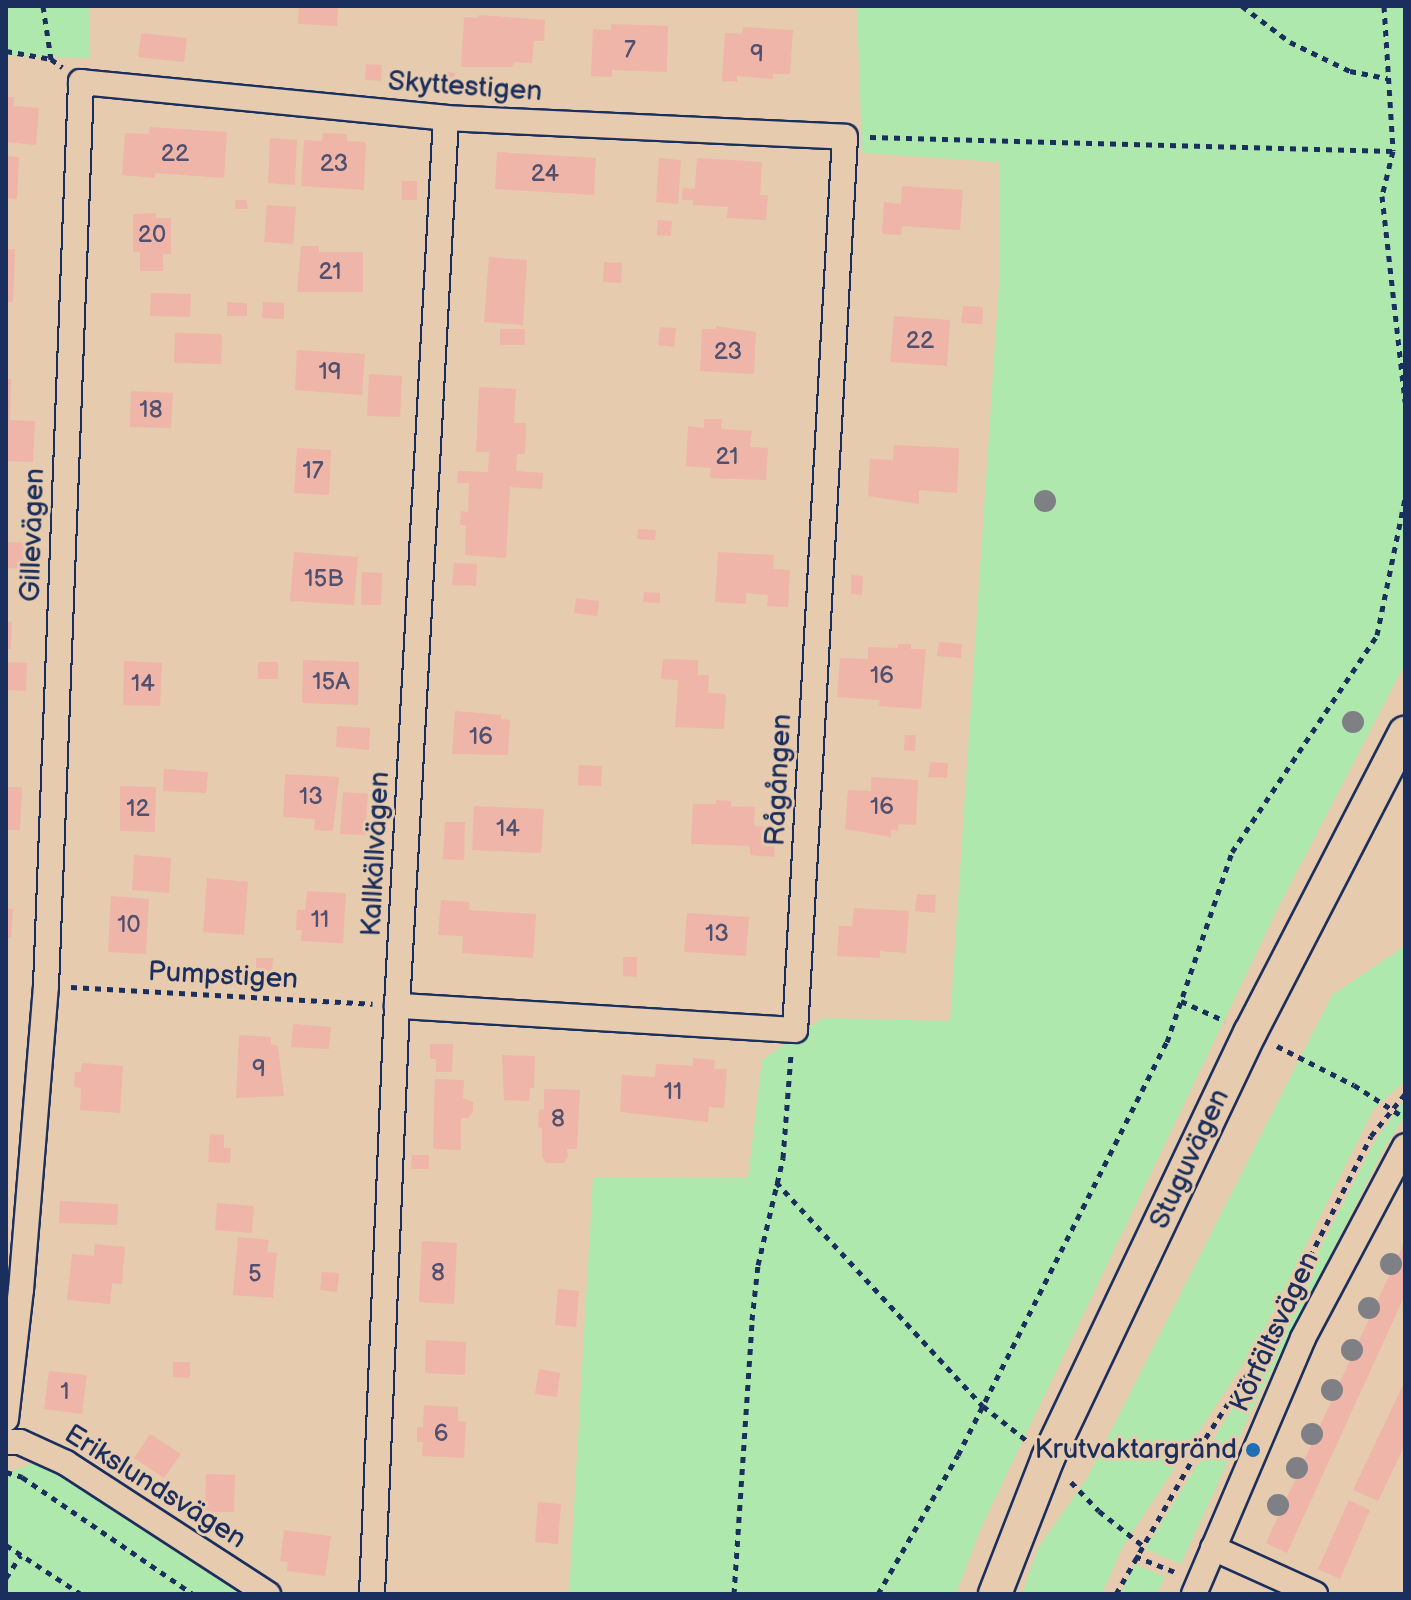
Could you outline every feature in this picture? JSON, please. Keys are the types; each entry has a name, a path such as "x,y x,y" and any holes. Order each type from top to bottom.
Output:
{"main road":[{"name":"Stuguvägen","path":"995,1594 1048,1458 1250,1033 1405,733"}],"street":[{"name":"Skyttestigen","path":"81,82 446,118 845,137"},
{"name":"Gillevägen","path":"6,1419 21,1290 46,986 81,82"},
{"name":"Kallkällvägen","path":"372,1594 397,1006 446,118"},
{"name":"Rågången","path":"795,1030 845,137"},
{"path":"397,1006 795,1030"},
{"name":"Körfältsvägen","path":"1196,1588 1303,1338 1361,1222 1405,1146"},
{"name":"Erikslundsvägen","path":"6,1442 29,1445 66,1463 268,1594"},
{"path":"1213,1548 1315,1594"}],"path":[{"path":"43,6 51,59"},
{"path":"1242,6 1290,42 1350,71 1387,78"},
{"path":"1384,6 1393,151 1382,196 1405,402"},
{"path":"6,51 51,59 81,82"},
{"path":"845,137 1393,151"},
{"path":"878,1594 983,1406 1167,1042 1232,852 1377,635 1405,499"},
{"name":"Pumpstigen","path":"46,986 397,1006"},
{"path":"1181,1001 1394,1108 1405,1118"},
{"path":"734,1594 752,1320 758,1265 783,1158 795,1030"},
{"path":"1116,1594 1199,1448 1261,1353 1364,1149 1405,1094"},
{"path":"776,1182 983,1406 1048,1458 1099,1511 1142,1545"},
{"path":"6,1472 22,1477 193,1594"},
{"path":"6,1545 81,1594"},
{"path":"6,1578 21,1555"},
{"path":"1135,1556 1196,1588"}],"green space":[{"path":"6,6 89,6 89,58 6,56"},
{"path":"857,6 1405,6 1405,664 1278,908 981,1528 956,1594 569,1594 593,1177 748,1178 762,1060 823,1018 950,1021 999,283 1000,162 862,153"},
{"path":"1405,946 1405,1081 1373,1110 1259,1340 1122,1548 1102,1594 1022,1594 1038,1548 1087,1478 1332,995"},
{"path":"1405,1098 1405,1117 1386,1145 1244,1426 1181,1564 1145,1549 1265,1356 1375,1141"},
{"path":"48,1458 243,1594 6,1594 6,1473"},
{"path":"1135,1564 1165,1577 1157,1594 1120,1594"}],"building":[{"path":"299,6 338,6 337,26 298,24"},
{"path":"479,15 545,20 544,41 534,41 532,63 514,62 512,67 461,67 464,17 478,18"},
{"path":"611,24 668,26 667,72 612,70 612,77 591,76 593,29 611,30"},
{"path":"743,27 793,30 790,74 773,74 773,79 737,76 737,82 722,81 725,33 742,34"},
{"path":"141,33 187,38 184,62 138,57"},
{"path":"366,64 382,65 381,81 365,80"},
{"path":"444,72 455,73 454,95 443,94"},
{"path":"6,97 14,97 14,106 39,108 36,145 6,142"},
{"path":"150,127 227,132 224,178 155,173 155,178 122,175 125,133 149,134"},
{"path":"323,133 347,134 347,141 366,142 364,190 301,186 304,140 322,141"},
{"path":"270,138 297,140 295,185 268,183"},
{"path":"497,152 596,158 594,195 495,189"},
{"path":"6,156 19,157 17,199 6,198"},
{"path":"659,158 681,160 678,204 656,202"},
{"path":"697,158 762,162 760,195 768,195 766,220 727,218 728,207 693,205 693,200 682,200 683,188 695,189"},
{"path":"402,181 417,181 417,200 402,200"},
{"path":"902,186 963,190 960,230 902,226 901,235 882,234 884,202 901,204"},
{"path":"235,200 247,200 248,209 235,209"},
{"path":"267,205 296,207 293,244 264,242"},
{"path":"156,213 156,218 171,218 171,254 163,254 163,271 140,271 140,252 133,252 133,214"},
{"path":"658,220 672,221 671,236 657,235"},
{"path":"301,246 319,246 319,252 363,252 363,292 297,292"},
{"path":"6,249 15,249 13,302 6,302"},
{"path":"489,257 527,260 523,325 484,322"},
{"path":"604,262 622,263 621,283 603,282"},
{"path":"151,293 191,294 190,317 150,316"},
{"path":"227,302 247,303 247,316 227,316"},
{"path":"263,302 284,303 284,319 262,318"},
{"path":"963,306 983,307 982,324 961,323"},
{"path":"894,316 950,320 947,366 890,362"},
{"path":"716,326 756,332 754,374 700,371 702,329 716,329"},
{"path":"660,327 676,328 674,347 658,345"},
{"path":"500,329 525,329 525,345 500,345"},
{"path":"175,333 222,334 221,364 174,363"},
{"path":"297,350 365,354 362,395 295,390"},
{"path":"369,374 402,376 400,417 367,416"},
{"path":"6,379 11,379 10,420 35,421 33,462 6,461"},
{"path":"479,387 516,389 514,423 526,423 525,454 517,454 516,471 543,473 542,489 510,487 506,558 465,555 466,525 460,525 461,511 468,512 469,483 457,483 458,471 488,472 489,452 476,452"},
{"path":"131,391 173,393 171,428 130,427"},
{"path":"704,419 722,419 721,429 752,431 750,447 768,448 766,480 710,478 711,468 686,466 688,426 704,428"},
{"path":"894,445 959,448 957,493 919,490 919,504 868,496 870,459 893,460"},
{"path":"297,448 331,450 329,495 294,493"},
{"path":"638,529 656,530 655,540 637,539"},
{"path":"6,542 30,543 29,569 6,568"},
{"path":"294,552 358,557 354,605 290,601"},
{"path":"718,552 774,555 773,569 790,570 788,607 767,606 768,595 746,593 746,604 715,602"},
{"path":"454,563 477,564 476,586 452,585"},
{"path":"362,572 382,573 381,605 361,605"},
{"path":"851,575 863,576 862,595 851,594"},
{"path":"644,592 660,593 660,603 643,602"},
{"path":"576,598 599,601 597,616 574,613"},
{"path":"6,621 12,622 11,649 6,649"},
{"path":"939,642 962,644 961,658 937,656"},
{"path":"898,644 911,644 911,649 926,649 921,709 879,706 880,700 837,697 840,658 868,659 868,647 898,648"},
{"path":"663,659 698,660 698,675 709,675 708,693 726,694 724,729 675,727 678,680 661,679"},
{"path":"303,660 359,662 358,705 302,703"},
{"path":"124,661 162,663 160,706 123,705"},
{"path":"6,662 27,663 26,691 6,690"},
{"path":"258,662 278,662 278,679 258,679"},
{"path":"455,711 501,715 501,719 510,720 508,755 452,754"},
{"path":"337,726 370,728 369,750 336,747"},
{"path":"905,735 916,735 915,751 904,750"},
{"path":"930,762 948,763 947,778 928,777"},
{"path":"579,765 602,766 601,786 578,785"},
{"path":"164,769 208,772 206,793 163,791"},
{"path":"285,774 339,777 333,831 314,830 315,819 283,817"},
{"path":"871,777 918,780 916,825 898,824 898,831 891,830 891,837 845,829 848,790 871,791"},
{"path":"120,786 156,787 155,832 120,831"},
{"path":"6,787 22,787 20,830 6,830"},
{"path":"343,792 368,794 365,835 340,834"},
{"path":"716,800 731,801 731,806 755,807 754,826 775,827 774,857 750,855 750,846 691,844 693,804 716,804"},
{"path":"474,806 544,809 541,853 472,850"},
{"path":"445,822 465,822 464,860 443,859"},
{"path":"134,855 171,858 169,893 132,890"},
{"path":"207,878 248,882 244,935 203,932"},
{"path":"307,891 346,893 343,943 301,941 302,930 296,930 297,910 305,910"},
{"path":"917,894 936,895 935,913 915,911"},
{"path":"111,896 149,899 146,954 108,952"},
{"path":"441,900 470,902 469,910 536,914 533,958 462,953 463,936 438,935"},
{"path":"6,908 13,909 11,938 6,937"},
{"path":"854,908 909,911 906,953 880,951 880,958 837,956 839,926 852,926"},
{"path":"687,913 749,917 746,956 684,952"},
{"path":"623,957 637,957 637,977 623,976"},
{"path":"256,958 273,958 272,971 256,970"},
{"path":"293,1024 331,1027 329,1049 291,1047"},
{"path":"239,1035 271,1037 271,1044 278,1046 284,1096 236,1098"},
{"path":"430,1044 453,1044 452,1072 436,1072 436,1059 430,1059"},
{"path":"502,1055 535,1056 534,1088 530,1088 529,1101 504,1100"},
{"path":"693,1058 715,1060 714,1069 727,1069 724,1108 709,1107 708,1122 620,1112 622,1075 655,1077 656,1064 693,1066"},
{"path":"82,1063 123,1066 120,1113 80,1110 81,1088 74,1087 75,1072 81,1072"},
{"path":"435,1079 464,1080 463,1098 473,1102 473,1112 468,1118 461,1118 461,1150 433,1149"},
{"path":"544,1089 580,1090 577,1149 567,1149 568,1157 564,1163 546,1163 542,1157 542,1128 538,1127 539,1110 544,1109"},
{"path":"210,1134 224,1135 224,1148 231,1148 230,1163 208,1162"},
{"path":"412,1155 429,1155 429,1169 411,1169"},
{"path":"60,1201 118,1204 117,1225 59,1223"},
{"path":"217,1203 254,1206 252,1233 215,1230"},
{"path":"238,1237 269,1240 267,1252 277,1253 273,1298 233,1295"},
{"path":"422,1241 457,1243 454,1304 419,1302"},
{"path":"1405,1241 1405,1295 1287,1553 1266,1543"},
{"path":"95,1244 125,1247 122,1284 112,1283 110,1304 67,1300 72,1254 94,1256"},
{"path":"322,1272 339,1273 337,1292 320,1290"},
{"path":"558,1289 579,1291 576,1327 555,1325"},
{"path":"426,1340 466,1342 465,1375 425,1373"},
{"path":"173,1362 190,1362 190,1378 173,1377"},
{"path":"539,1369 560,1373 557,1397 535,1394"},
{"path":"49,1371 87,1375 82,1414 44,1409"},
{"path":"1405,1381 1405,1445 1378,1501 1353,1490"},
{"path":"424,1405 458,1407 458,1421 466,1422 464,1458 422,1456 423,1442 417,1442 417,1427 423,1427"},
{"path":"150,1434 181,1454 164,1478 134,1458"},
{"path":"206,1474 235,1475 234,1512 205,1512"},
{"path":"1349,1500 1370,1510 1340,1579 1318,1569"},
{"path":"538,1502 561,1504 558,1544 535,1542"},
{"path":"284,1530 331,1536 325,1576 287,1571 288,1562 280,1561"}],"place":[{"name":"Krutvaktargränd","path":"1253,1450"}]}
